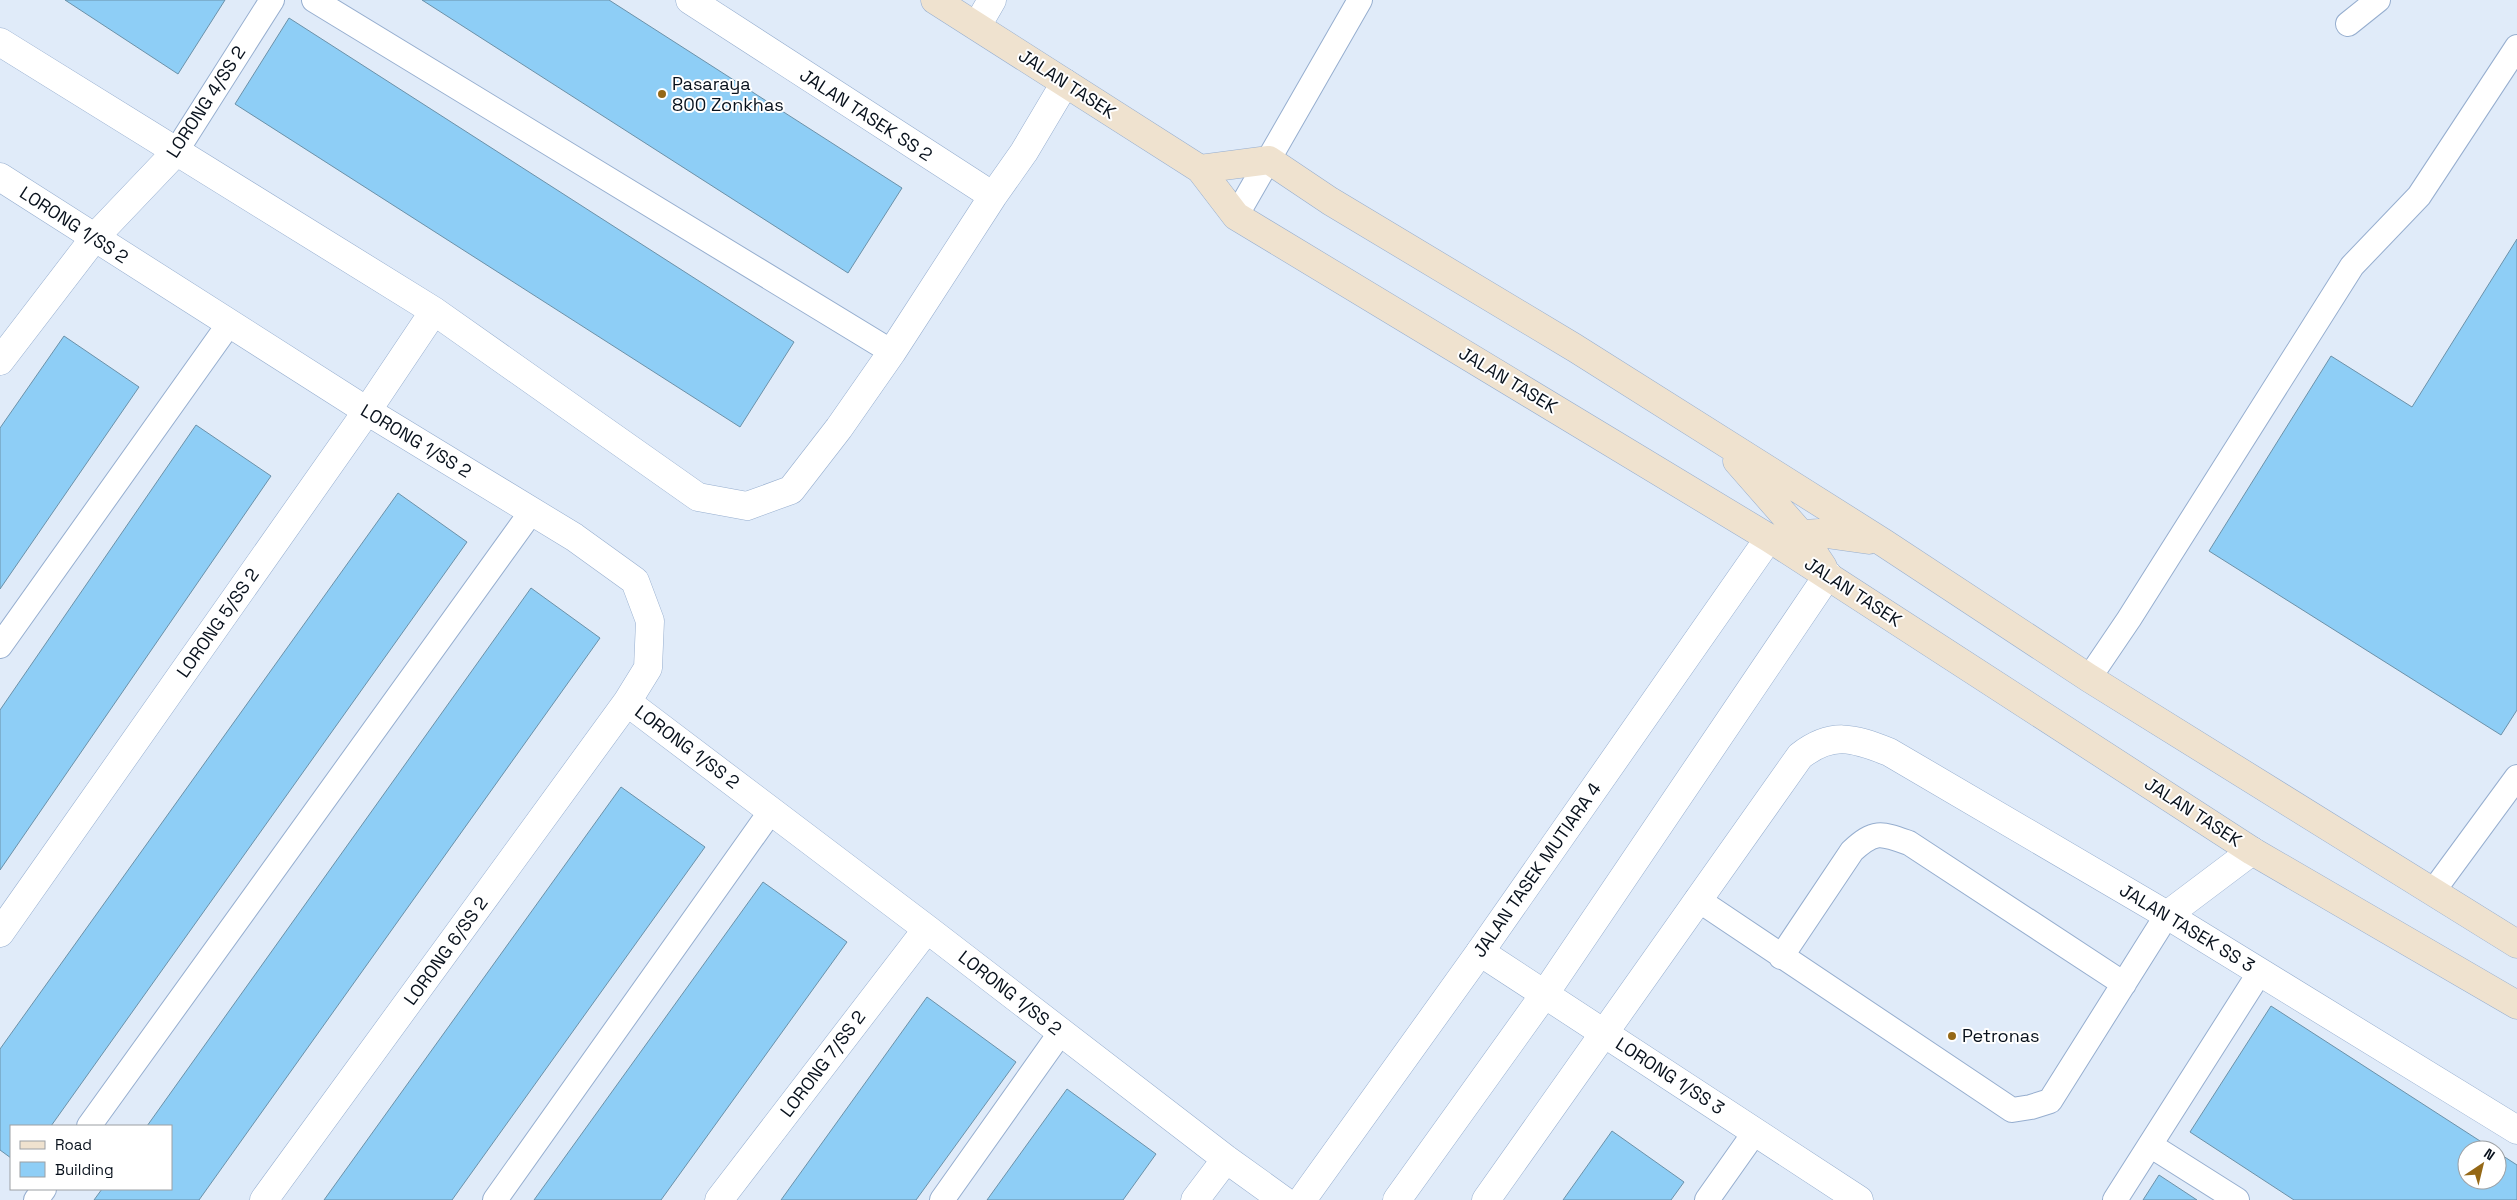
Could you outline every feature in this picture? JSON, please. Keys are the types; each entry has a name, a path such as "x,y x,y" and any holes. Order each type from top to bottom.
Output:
{"main road":[{"name":"JALAN TASEK","path":"935,0 1200,169 1236,216 1769,538 2252,851 2517,1005"},
{"path":"1200,169 1269,160 1330,201 1575,348 1884,543 2089,678 2320,823 2434,890 2517,944"},
{"path":"1719,440 1801,534 1828,576"},
{"path":"1769,538 1801,534 1842,534 1884,543"}],"street":[{"name":"JALAN TASEK SS 2","path":"690,0 992,196"},
{"path":"977,26 992,0"},
{"path":"0,42 176,153 434,311 698,497 747,506 791,490 839,428 892,352 992,196 1024,152 1065,83"},
{"name":"LORONG 4/SS 2","path":"0,361 95,238 176,153"},
{"name":"LORONG 1/SS 2","path":"0,177 367,411 574,537 636,581 650,621 648,668 627,702 1226,1159 1283,1200"},
{"name":"LORONG 5/SS 2","path":"0,933 367,411 434,311"},
{"name":"JALAN TASEK MUTIARA 4","path":"1302,1200 1480,952 1769,538"},
{"path":"1397,1200 1544,995 1828,576"},
{"name":"LORONG 6/SS 2","path":"264,1200 627,702"},
{"name":"JALAN TASEK SS 3","path":"1697,899 1800,756 1814,746 1829,739 1852,739 1889,752 2167,915 2517,1130"},
{"path":"2167,915 2252,851"},
{"path":"1486,1200 1697,899"},
{"name":"LORONG 7/SS 2","path":"719,1200 927,929"},
{"name":"LORONG 1/SS 3","path":"1480,952 1859,1200"},
{"path":"1195,1200 1226,1159"}],"lane":[{"name":"LORONG 4/SS 2","path":"176,153 272,0"},
{"path":"314,0 892,352"},
{"path":"1236,216 1360,0"},
{"path":"2348,24 2378,0"},
{"path":"2089,678 2129,619 2352,266 2419,196 2517,47"},
{"path":"0,646 229,324"},
{"path":"90,1125 532,511"},
{"path":"2434,890 2517,777"},
{"path":"495,1200 771,810"},
{"path":"1781,957 1852,851 1864,840 1883,834 1909,843 2124,984"},
{"path":"1697,899 2012,1110 2031,1108 2050,1101 2167,915"},
{"path":"2115,1200 2260,972"},
{"path":"942,1200 1061,1032"},
{"path":"1707,1200 1755,1132"},
{"path":"2150,1145 2237,1200"}],"building":[{"path":"65,0 225,0 178,74"},
{"name":"Pasaraya 800 Zonkhas","path":"422,0 609,0 902,188 848,273"},
{"path":"289,18 794,342 740,427 235,104"},
{"path":"2517,239 2517,710 2501,735 2209,551 2331,356 2412,407"},
{"path":"64,336 139,387 0,589 0,428"},
{"path":"196,425 271,476 0,870 0,710"},
{"path":"398,493 467,542 52,1125 10,1125 10,1157 0,1150 0,1049"},
{"path":"531,588 600,638 199,1200 94,1200 101,1190 172,1190 172,1125 148,1125"},
{"path":"621,787 705,847 452,1200 324,1200"},
{"path":"763,882 847,942 661,1200 534,1200"},
{"path":"927,997 1016,1062 916,1200 781,1200"},
{"path":"2271,1006 2479,1140 2457,1140 2457,1190 2507,1190 2507,1158 2517,1165 2517,1200 2294,1200 2190,1132"},
{"path":"1067,1089 1156,1154 1123,1200 987,1200"},
{"path":"1612,1131 1684,1182 1671,1200 1563,1200"},
{"path":"2159,1175 2197,1200 2143,1200"}],"place":[{"name":"Pasaraya 800 Zonkhas","path":"662,94"},
{"name":"Petronas","path":"1952,1036"}]}
